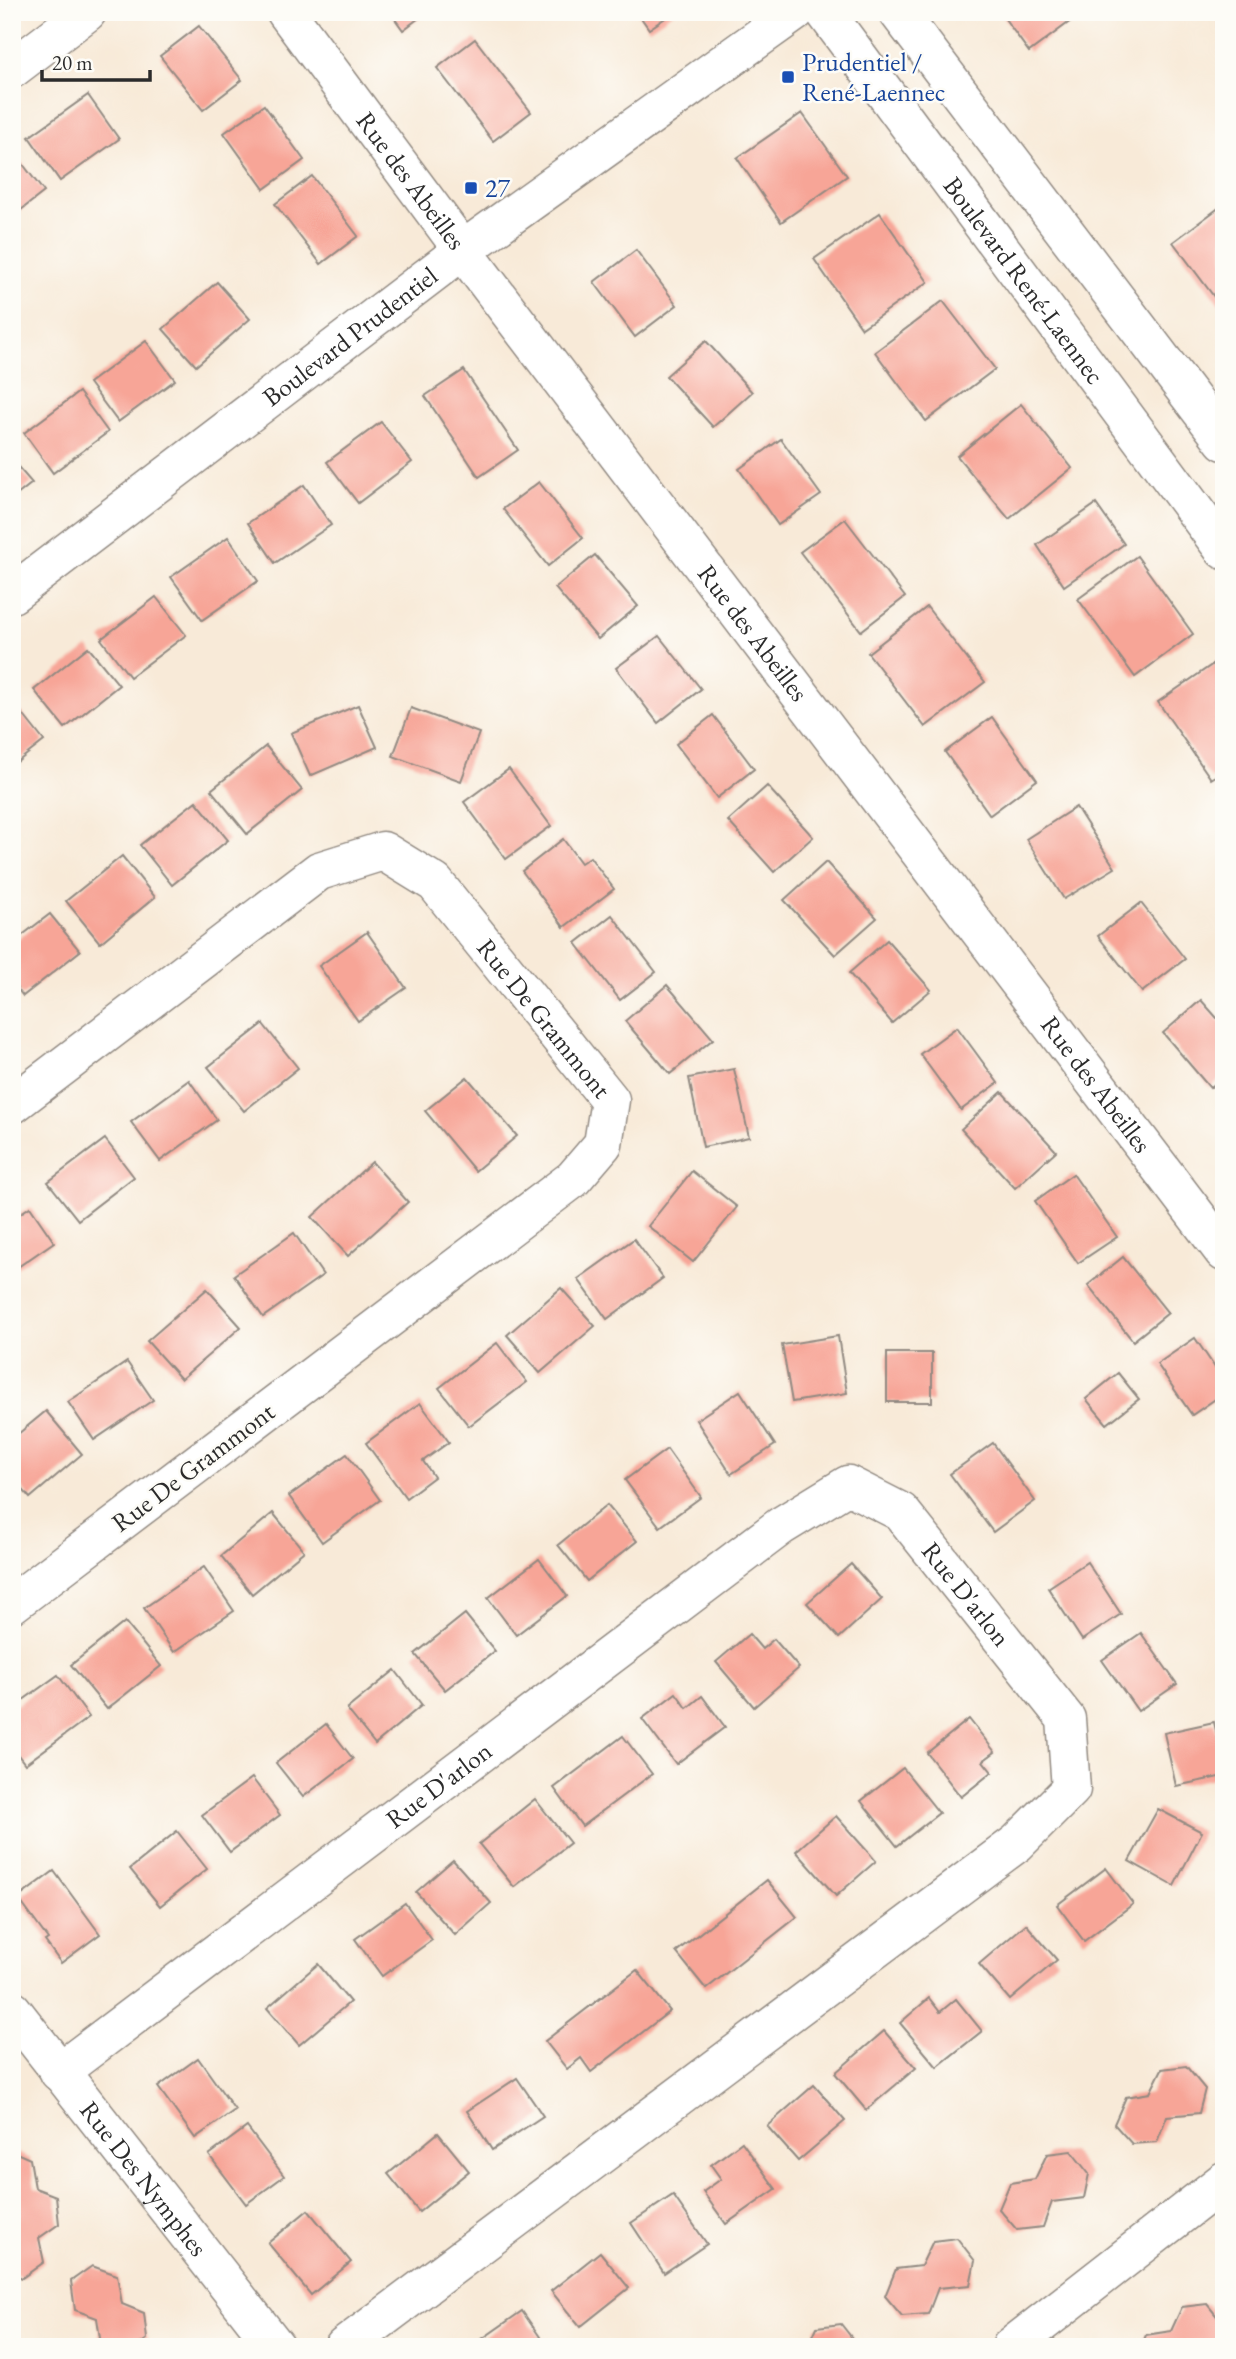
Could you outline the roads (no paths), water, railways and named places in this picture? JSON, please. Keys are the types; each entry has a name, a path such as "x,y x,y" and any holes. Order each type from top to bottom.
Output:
{"street":[{"path":"12,69 87,12"},
{"name":"Rue des Abeilles","path":"286,12 463,250 1224,1252"},
{"name":"Boulevard Prudentiel","path":"12,594 463,250 795,12"},
{"name":"Boulevard René-Laennec","path":"825,12 1224,550"},
{"path":"898,12 1224,441"},
{"name":"Rue De Grammont","path":"12,1105 319,871 383,851 435,883 610,1100 603,1144 573,1179 12,1604"},
{"name":"Rue D'arlon","path":"59,2072 781,1525 848,1485 901,1512 1066,1719 1070,1789 1017,1843 344,2347"},
{"name":"Rue Des Nymphes","path":"12,2010 276,2347"},
{"path":"1011,2347 1224,2181"}],"place":[{"name":"Prudentiel / René-Laennec","path":"788,77"},
{"name":"27","path":"471,188"}]}
